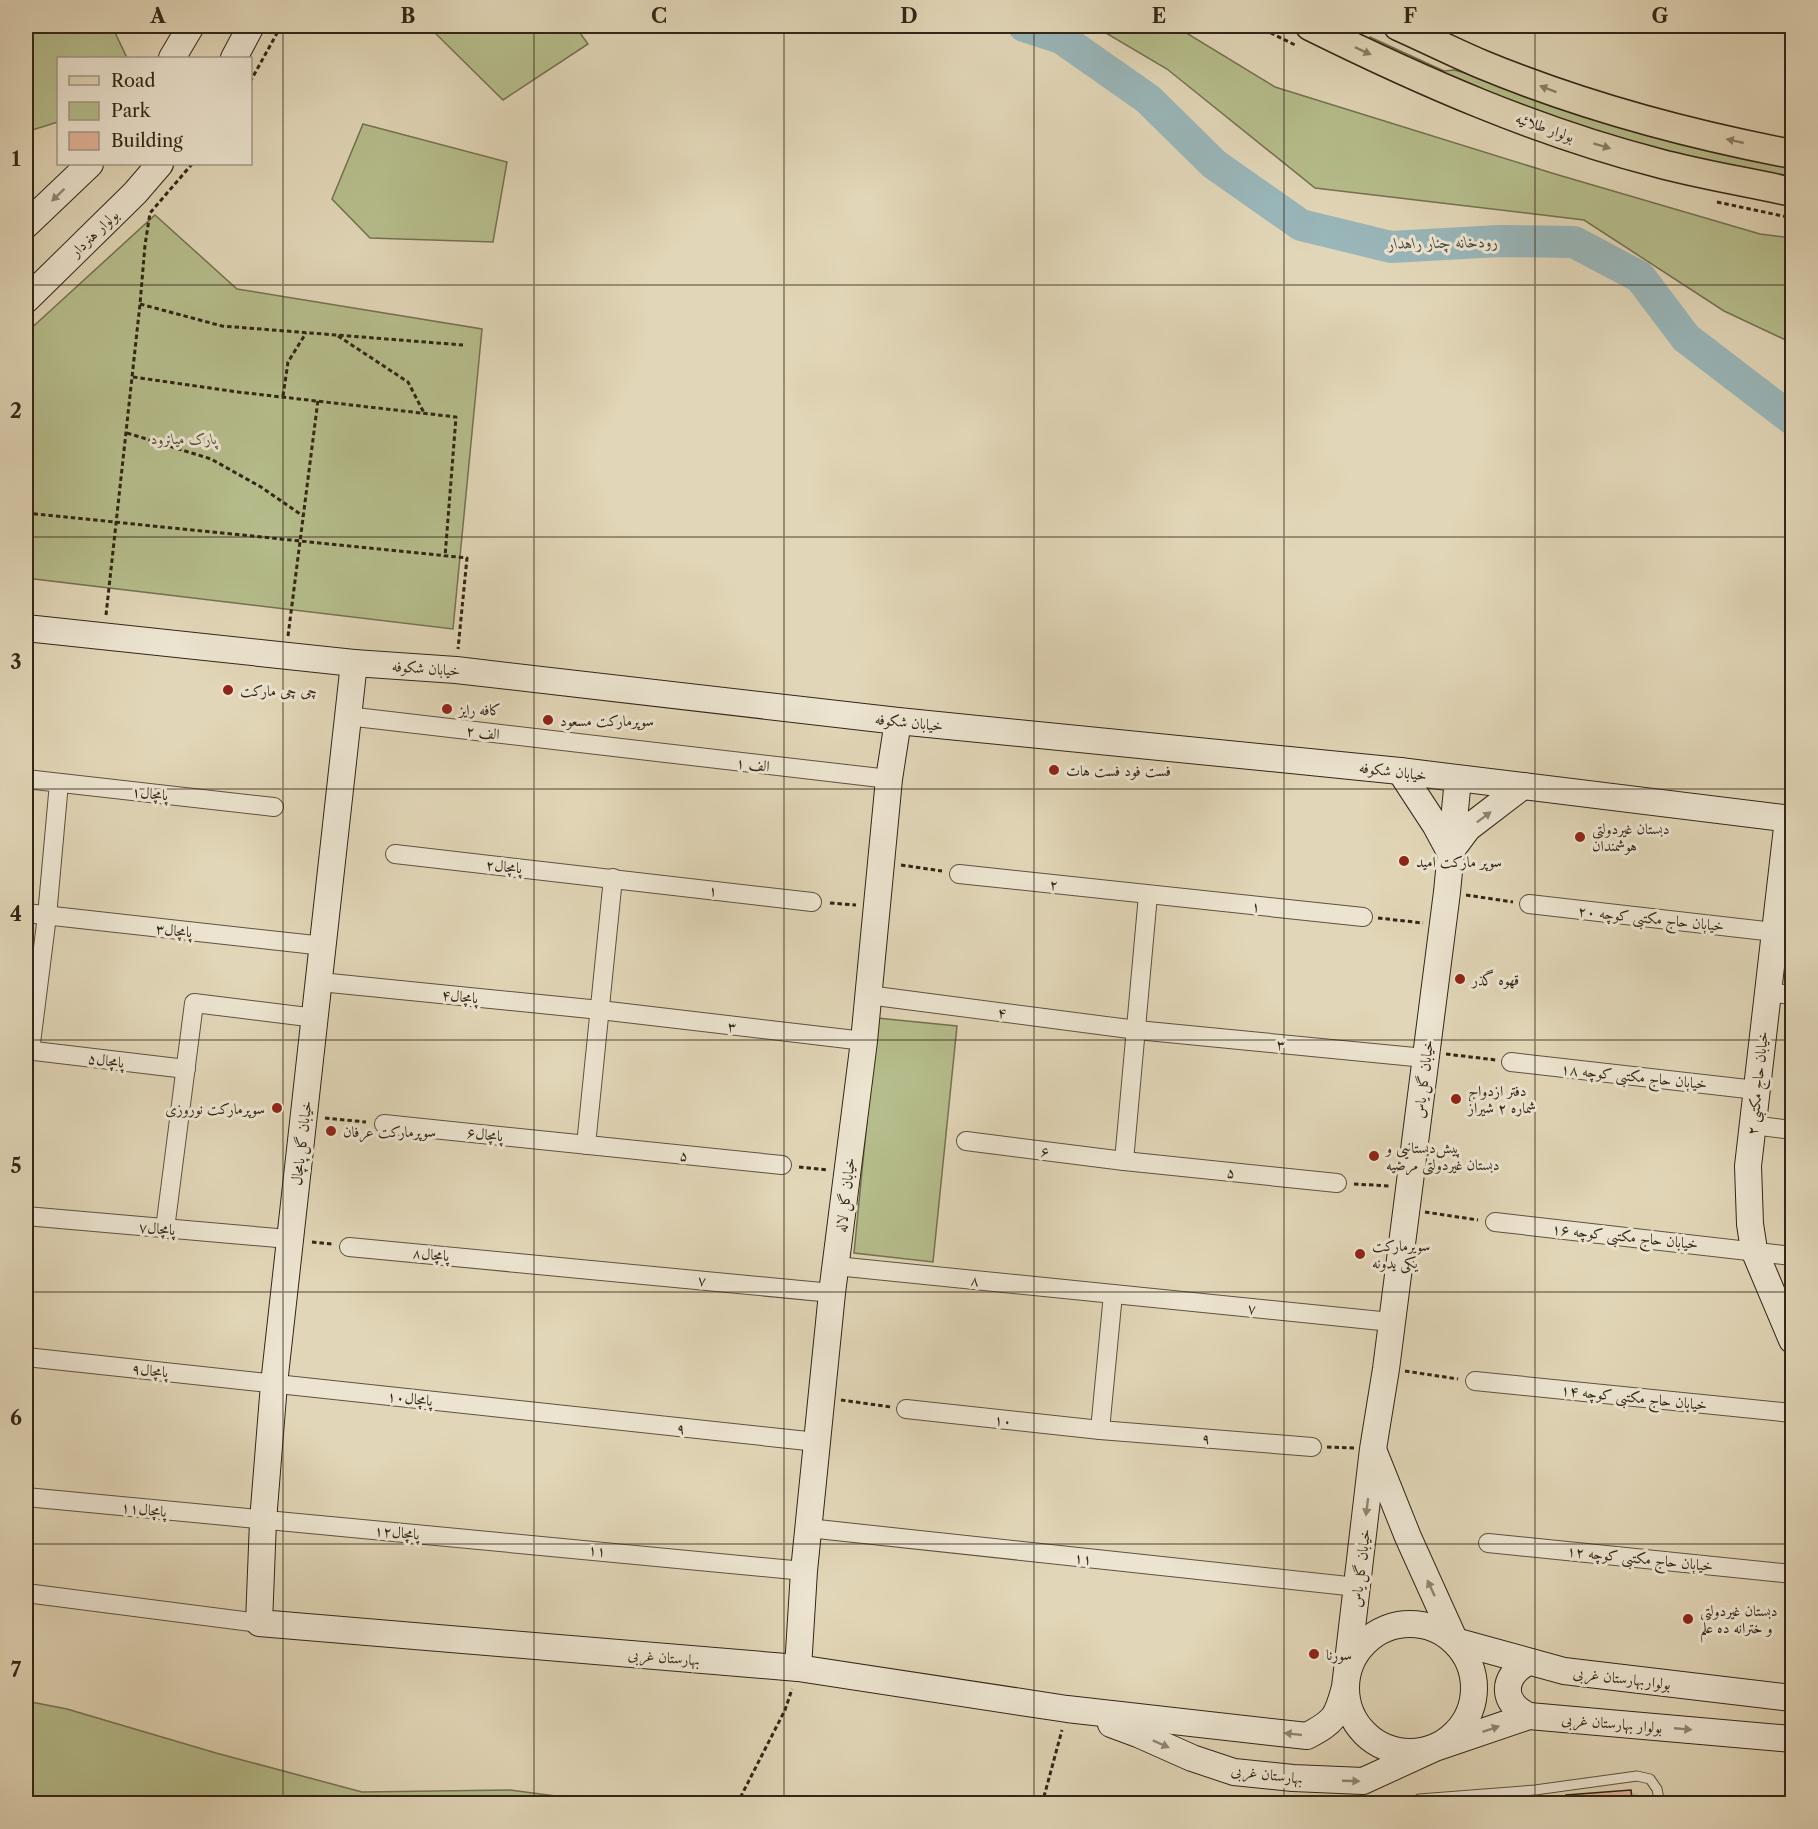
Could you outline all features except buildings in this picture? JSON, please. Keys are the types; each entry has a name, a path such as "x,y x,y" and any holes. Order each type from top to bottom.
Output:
{"main road":[{"path":"1398,26 1480,63 1566,96 1666,124 1792,154"},
{"name":"بولوار طلائیه","path":"1326,29 1467,99 1551,130 1658,163 1792,192"}],"street":[{"path":"173,57 191,26"},
{"path":"235,57 251,26"},
{"path":"26,225 89,165"},
{"name":"بولوار هنردار","path":"26,300 135,193 159,165"},
{"name":"خیابان شکوفه","path":"26,628 354,663 456,670 897,721 1400,771 1790,819"},
{"name":"خیابان گل پامچال","path":"259,1623 262,1521 274,1384 354,663"},
{"name":"۲ الف","path":"347,716 618,748"},
{"name":"خیابان گل لاله","path":"798,1668 804,1571 821,1397 864,1041 889,779 897,721"},
{"name":"۱ الف","path":"618,748 889,779"},
{"path":"1400,771 1450,852 1468,828 1523,786"},
{"name":"پامچال۱","path":"26,779 274,807"},
{"name":"خیابان گل یاس","path":"1346,1687 1373,1449 1386,1369 1426,1055 1458,779"},
{"path":"28,1051 47,916 59,783"},
{"name":"خیابان حاج مکتبی ۲","path":"1790,819 1781,922 1767,992 1748,1166 1750,1224 1754,1250 1792,1340"},
{"name":"پامچال۲","path":"394,854 613,878"},
{"name":"۲","path":"959,874 1148,895"},
{"path":"586,1145 613,878"},
{"name":"۱","path":"613,878 812,902"},
{"path":"1124,1161 1148,895"},
{"name":"۱","path":"1148,895 1363,917"},
{"name":"خیابان حاج مکتبی کوچه ۲۰","path":"1529,904 1781,922"},
{"name":"پامچال۳","path":"26,913 324,946"},
{"name":"پامچال۴","path":"320,982 600,1010"},
{"path":"1767,992 1792,995"},
{"name":"۴","path":"868,994 1137,1030"},
{"path":"165,1229 194,1003 316,1018"},
{"name":"۳","path":"600,1010 864,1041"},
{"name":"۳","path":"1137,1030 1426,1055"},
{"name":"پامچال۵","path":"28,1051 186,1069"},
{"name":"خیابان حاج مکتبی کوچه ۱۸","path":"1511,1062 1756,1090"},
{"name":"پامچال۶","path":"384,1124 586,1145"},
{"path":"1752,1125 1792,1130"},
{"name":"۶","path":"966,1141 1124,1161"},
{"name":"۵","path":"586,1145 782,1165"},
{"name":"۵","path":"1124,1161 1337,1183"},
{"name":"پامچال۷","path":"26,1216 289,1239"},
{"name":"خیابان حاج مکتبی کوچه ۱۶","path":"1495,1222 1792,1256"},
{"name":"پامچال۸","path":"349,1246 573,1268"},
{"name":"۸","path":"836,1266 1113,1293"},
{"name":"۷","path":"573,1268 832,1293"},
{"path":"1100,1430 1113,1293"},
{"name":"۷","path":"1113,1293 1391,1322"},
{"name":"پامچال۹","path":"26,1357 274,1384"},
{"name":"خیابان حاج مکتبی کوچه ۱۴","path":"1475,1381 1792,1413"},
{"name":"پامچال۱۰","path":"274,1384 546,1413"},
{"name":"۱۰","path":"906,1409 1100,1430"},
{"name":"۹","path":"546,1413 817,1442"},
{"name":"۹","path":"1100,1430 1311,1447"},
{"path":"1373,1449 1408,1537 1455,1641 1468,1658 1475,1678 1474,1700 1467,1720 1454,1736 1435,1748 1415,1753 1394,1751 1374,1742 1358,1727 1349,1708 1346,1687 1349,1666 1360,1648 1376,1634 1396,1625 1417,1624 1437,1629 1455,1641"},
{"name":"پامچال۱۱","path":"26,1497 262,1521"},
{"name":"پامچال۱۲","path":"262,1521 532,1544"},
{"name":"۱۱","path":"808,1528 1358,1587"},
{"name":"خیابان حاج مکتبی کوچه ۱۲","path":"1488,1543 1792,1574"},
{"name":"۱۱","path":"532,1544 804,1571"},
{"path":"26,1593 259,1623"},
{"name":"بهارستان غربی","path":"259,1623 798,1668 1067,1709 1307,1736 1327,1725 1338,1713 1346,1687"},
{"name":"بولواربهارستان غربی","path":"1455,1641 1564,1671 1792,1698"},
{"path":"1528,1662 1517,1668 1510,1678 1507,1690 1510,1701 1518,1711 1529,1716"},
{"name":"بهارستان غربی","path":"1067,1709 1138,1734 1192,1758 1233,1772 1293,1778 1363,1781 1435,1748"},
{"name":"بولوار بهارستان غربی","path":"1435,1748 1529,1716 1792,1739"}],"lane":[{"path":"1419,1799 1534,1790 1637,1776 1650,1779 1657,1789 1660,1803"}],"path":[{"path":"252,78 281,26"},
{"path":"103,637 150,213 191,165"},
{"path":"141,304 222,326 463,345"},
{"path":"283,396 288,362 306,333"},
{"path":"336,335 408,382 424,413"},
{"path":"133,377 456,417 445,557"},
{"path":"285,656 318,400"},
{"path":"127,433 211,459 261,486 303,516"},
{"path":"26,513 467,558 456,670"},
{"path":"881,862 959,874"},
{"path":"1446,892 1529,904"},
{"path":"812,902 876,907"},
{"path":"1363,917 1442,925"},
{"path":"1426,1055 1511,1062"},
{"path":"305,1116 384,1124"},
{"path":"782,1165 848,1172"},
{"path":"1337,1183 1407,1198 1495,1222"},
{"path":"289,1239 349,1246"},
{"path":"1386,1369 1475,1381"},
{"path":"821,1397 906,1409"},
{"path":"1311,1447 1373,1449"},
{"path":"737,1803 785,1710 798,1668"},
{"path":"1042,1803 1067,1709"}],"green space":[{"path":"26,26 112,26 127,57 57,57 57,122 26,132"},
{"path":"435,26 575,26 588,44 503,100 436,34"},
{"path":"1094,26 1175,26 1275,87 1555,174 1760,234 1792,238 1792,343 1724,311 1584,220 1315,188 1167,69"},
{"path":"1370,37 1444,71 1454,70 1792,164 1792,182 1576,128 1369,44"},
{"path":"363,124 507,162 493,242 370,238 332,199"},
{"name":"پارک میانرود","path":"155,215 237,289 482,329 453,629 26,578 26,333"},
{"path":"877,1018 957,1026 933,1262 854,1253"},
{"path":"26,1701 67,1709 216,1753 362,1792 510,1790 609,1803 26,1803"}],"waterway":[{"name":"رودخانه چنار راهدار","path":"1024,26 1061,38 1148,99 1214,164 1301,225 1391,247 1499,241 1574,242 1640,277 1686,338 1792,419"}],"place":[{"name":"چی چی مارکت","path":"228,690"},
{"name":"کافه رایز","path":"447,709"},
{"name":"سوپرمارکت مسعود","path":"548,720"},
{"name":"فست فود فست هات","path":"1054,770"},
{"name":"دبستان غیردولتی هوشمندان","path":"1580,837"},
{"name":"سوپر مارکت امید","path":"1404,861"},
{"name":"قهوه گذر","path":"1460,979"},
{"name":"دفتر ازدواج شماره ۲ شیراز","path":"1456,1099"},
{"name":"سوپرمارکت نوروزی","path":"277,1108"},
{"name":"سوپرمارکت عرفان","path":"331,1131"},
{"name":"پیش‌دبستانیی و دبستان غیردولتی مرضیه","path":"1374,1156"},
{"name":"سوپرمارکت یکی یدونه","path":"1360,1254"},
{"name":"دبستان غیردولتی و خترانه ده علم","path":"1688,1619"},
{"name":"سورنا","path":"1314,1654"}]}
